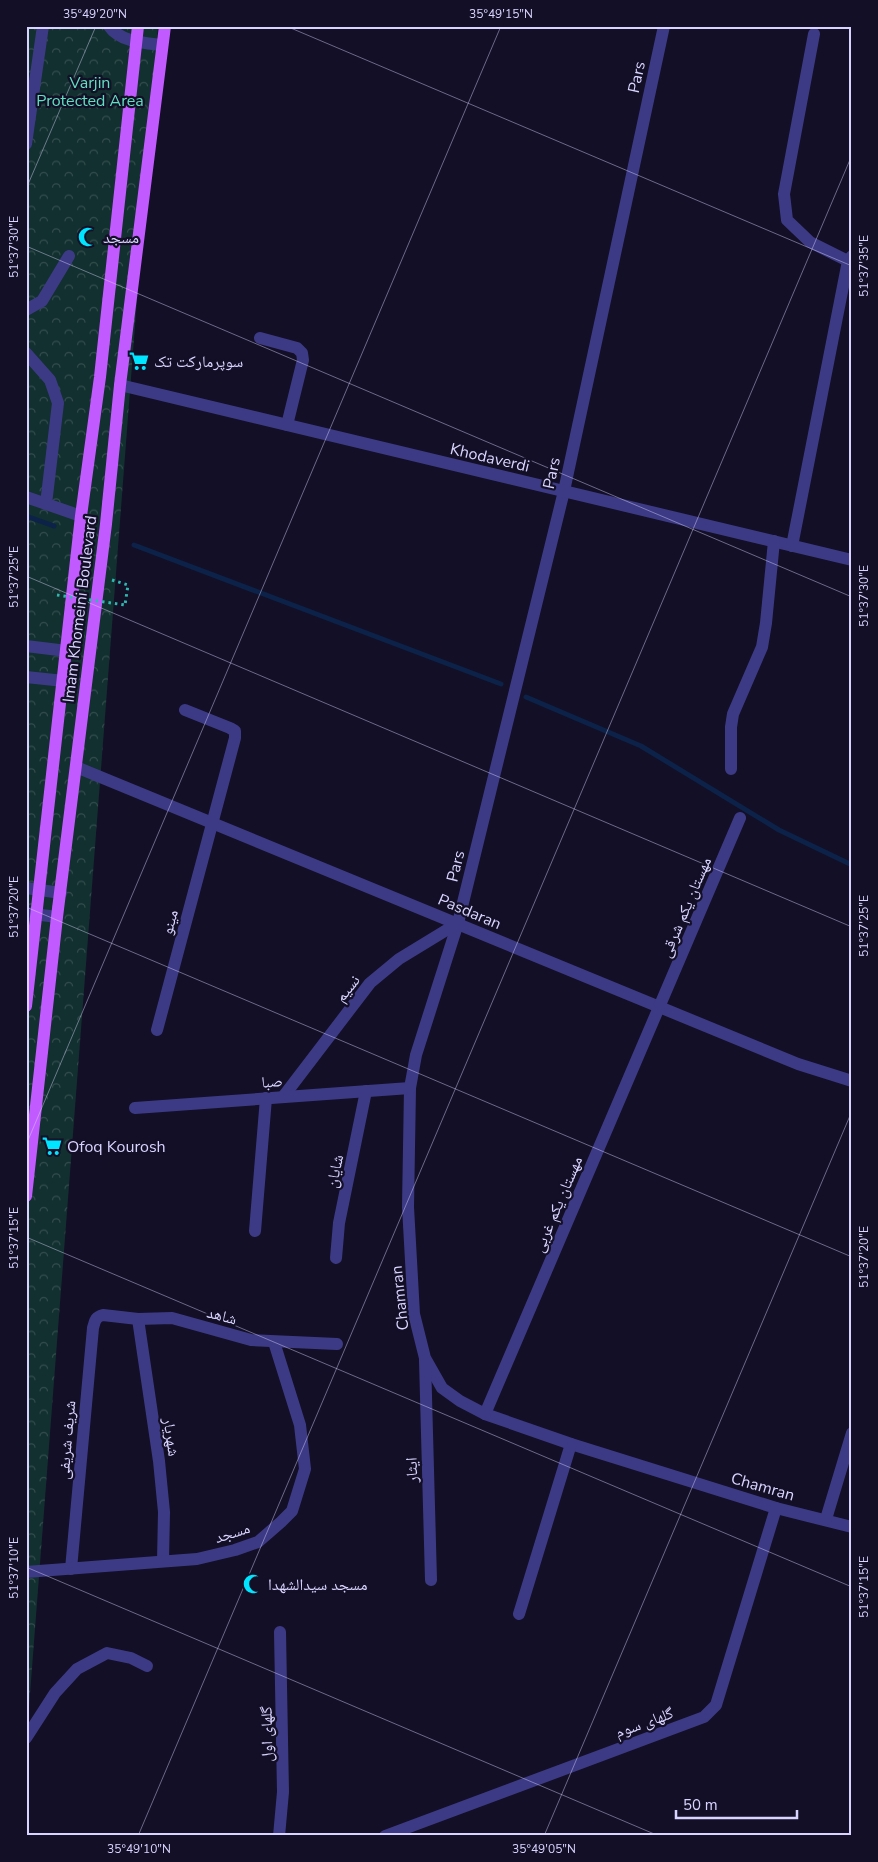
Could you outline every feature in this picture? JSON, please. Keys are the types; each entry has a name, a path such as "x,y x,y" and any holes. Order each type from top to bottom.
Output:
{"main road":[{"name":"Imam Khomeini Boulevard","path":"26,1006 32,914 40,890 81,516 101,367 138,26"},
{"name":"Imam Khomeini Boulevard","path":"26,1196 57,917 106,524 120,385 165,26"}],"street":[{"path":"26,144 42,26"},
{"path":"109,26 112,32 136,42 162,45"},
{"name":"Pars","path":"458,923 564,491 664,26"},
{"path":"792,546 850,259 810,242 787,220 784,194 814,34"},
{"path":"26,310 42,301 69,256"},
{"path":"260,338 297,348 302,353 303,360 287,425"},
{"path":"26,353 50,380 58,403 46,504"},
{"name":"Khodaverdi","path":"120,385 852,560"},
{"path":"26,497 81,516"},
{"path":"731,769 731,727 733,714 762,647 774,541"},
{"path":"26,646 67,651"},
{"path":"26,677 64,681"},
{"name":"مینو","path":"157,1030 235,738 235,731 230,728 185,710"},
{"name":"Pasdaran","path":"76,767 458,923 659,1008 798,1064 852,1082"},
{"name":"مهستان یکم شرقی","path":"659,1008 740,818"},
{"path":"26,888 61,893"},
{"path":"32,914 57,917"},
{"name":"Chamran","path":"458,923 416,1055 410,1088 408,1207 414,1314 425,1358 442,1388 460,1401 485,1414 571,1444 776,1508 852,1526"},
{"name":"نسیم","path":"283,1097 370,983 398,958 458,923"},
{"name":"مهستان یکم غربی","path":"485,1414 659,1008"},
{"name":"صبا","path":"135,1108 410,1088"},
{"name":"شایان","path":"336,1258 339,1223 366,1091"},
{"path":"255,1231 266,1098"},
{"name":"شاهد","path":"98,1316 138,1319 172,1318 251,1340 337,1344"},
{"name":"شریف شریفی","path":"71,1569 93,1328 98,1316"},
{"name":"شهریار","path":"138,1319 159,1461 164,1512 163,1561"},
{"name":"مسجد","path":"26,1572 197,1559 235,1550 258,1542 292,1511 305,1469 300,1425 274,1342"},
{"name":"ایثار","path":"425,1358 431,1580"},
{"path":"826,1519 852,1433"},
{"path":"519,1614 571,1444"},
{"name":"گلهای سوم","path":"386,1836 704,1717 716,1705 776,1508"},
{"name":"گلهای اول","path":"279,1836 283,1792 280,1632"},
{"path":"26,1738 55,1693 77,1669 107,1653 131,1658 147,1666"}],"path":[{"path":"57,595 125,605 128,585"}],"green space":[{"name":"Varjin Protected Area","path":"26,26 158,26 26,1746"}],"waterway":[{"path":"26,516 54,526"},
{"path":"134,545 501,684"},
{"path":"526,697 641,746 779,830 852,865"}],"place":[{"name":"مسجد","path":"88,237"},
{"name":"سوپرمارکت تک","path":"139,361"},
{"name":"Ofoq Kourosh","path":"52,1146"},
{"name":"مسجد سیدالشهدا","path":"253,1584"}]}
